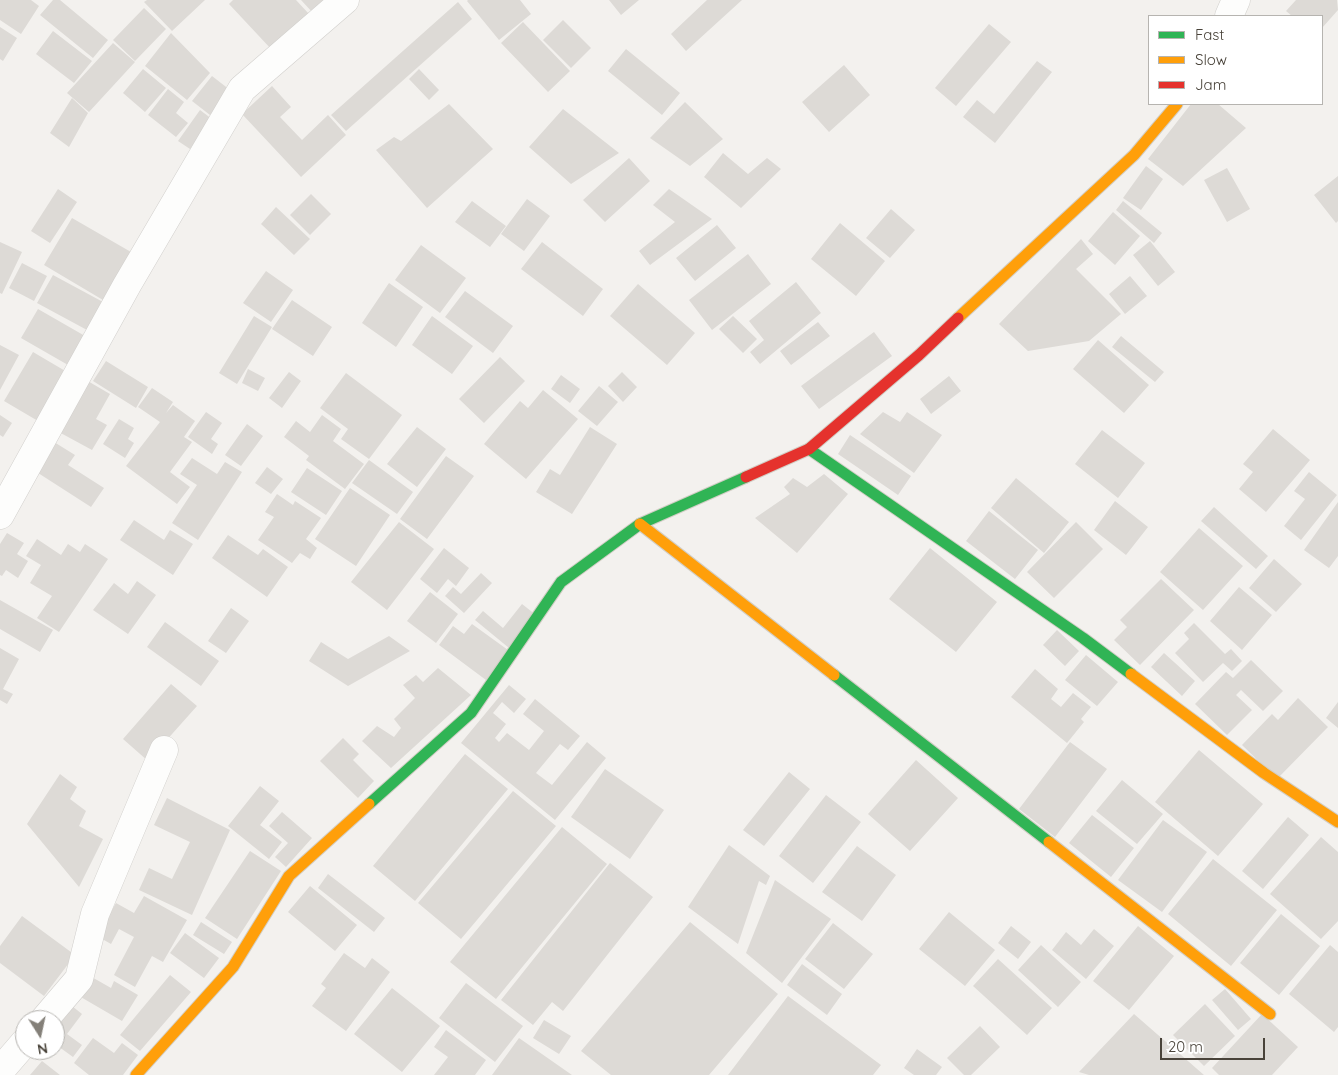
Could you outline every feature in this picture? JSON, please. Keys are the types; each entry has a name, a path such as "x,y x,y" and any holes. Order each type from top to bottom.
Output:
{"street":[{"path":"0,515 127,285 242,89 345,0"},
{"path":"1229,15 1236,0"},
{"path":"136,1075 233,967 289,876 471,712 561,582 640,524 809,449 919,355 1134,155 1176,105"},
{"path":"809,449 1083,638 1264,773 1338,822"},
{"path":"640,524 1270,1014"},
{"path":"53,1010 79,979 95,914 164,750"},
{"path":"0,1070 15,1053"}],"building":[{"path":"0,0 31,0 39,6 21,34 0,20"},
{"path":"53,0 60,0 108,40 93,58 40,15"},
{"path":"147,0 205,0 172,31 144,2"},
{"path":"233,0 296,0 309,14 272,50 229,4"},
{"path":"301,0 328,0 313,13"},
{"path":"468,0 520,0 531,14 499,40"},
{"path":"609,0 639,0 621,15"},
{"path":"707,0 742,0 686,51 671,34"},
{"path":"1296,0 1337,0 1338,10 1323,27 1323,15 1291,15 1286,11"},
{"path":"458,2 472,19 346,131 331,115"},
{"path":"144,8 166,29 135,61 113,40"},
{"path":"563,20 591,48 571,68 543,40"},
{"path":"523,22 570,71 548,92 501,43"},
{"path":"989,24 1011,42 956,106 935,88"},
{"path":"0,27 17,38 3,61 0,59"},
{"path":"53,31 92,61 74,83 36,54"},
{"path":"171,33 210,73 187,100 145,66"},
{"path":"113,43 135,62 89,112 67,93"},
{"path":"626,49 680,93 662,115 608,71"},
{"path":"1037,61 1052,72 995,143 963,117 977,100 994,114"},
{"path":"844,65 870,95 829,132 802,102"},
{"path":"143,69 166,88 145,112 123,93"},
{"path":"419,69 439,90 429,100 409,79"},
{"path":"212,76 230,90 210,115 192,101"},
{"path":"272,86 291,107 280,117 302,140 328,115 346,135 301,177 242,114"},
{"path":"168,89 184,102 176,113 188,123 176,137 148,115"},
{"path":"72,98 88,113 69,147 50,133"},
{"path":"685,102 723,139 690,166 650,138"},
{"path":"449,104 493,149 427,208 376,150 394,137 401,141"},
{"path":"1190,105 1219,105 1246,128 1183,186 1148,159"},
{"path":"563,109 619,153 571,184 529,147"},
{"path":"200,110 212,119 190,149 178,141"},
{"path":"723,153 748,174 767,158 781,169 741,208 704,177"},
{"path":"629,158 650,181 605,222 583,200"},
{"path":"1146,166 1163,179 1141,210 1123,198"},
{"path":"1227,168 1250,209 1227,222 1204,180"},
{"path":"1338,176 1338,221 1336,223 1314,195"},
{"path":"58,189 77,202 50,243 31,231"},
{"path":"669,189 712,219 650,265 639,251 675,222 653,205"},
{"path":"311,194 331,214 310,235 290,215"},
{"path":"527,199 550,216 524,251 501,234"},
{"path":"472,201 506,226 490,247 455,222"},
{"path":"1123,201 1162,233 1154,243 1116,210"},
{"path":"276,207 310,239 294,255 261,224"},
{"path":"891,209 915,230 890,258 866,238"},
{"path":"1113,212 1140,236 1115,265 1088,241"},
{"path":"72,218 131,252 103,300 44,265"},
{"path":"840,223 885,261 856,296 811,259"},
{"path":"717,225 736,248 695,281 676,258"},
{"path":"1081,239 1093,254 1076,269 1121,314 1089,341 1028,351 999,324"},
{"path":"1150,241 1175,272 1158,286 1133,255"},
{"path":"0,242 22,252 2,294 0,293"},
{"path":"542,242 603,289 583,316 521,269"},
{"path":"421,245 466,278 440,313 395,280"},
{"path":"748,254 771,284 712,330 689,300"},
{"path":"22,263 47,276 34,301 9,288"},
{"path":"266,271 293,290 271,322 243,303"},
{"path":"53,275 103,302 87,330 37,303"},
{"path":"1130,276 1147,296 1125,314 1109,294"},
{"path":"796,282 821,313 760,364 750,352 764,340 749,321"},
{"path":"389,283 423,307 396,347 362,323"},
{"path":"638,284 695,333 667,365 610,316"},
{"path":"465,291 513,326 493,353 445,317"},
{"path":"292,300 332,327 313,356 272,329"},
{"path":"38,309 85,336 68,365 21,338"},
{"path":"254,316 272,327 237,384 219,373"},
{"path":"432,316 473,346 452,374 412,345"},
{"path":"733,316 757,339 743,353 719,329"},
{"path":"818,322 830,336 791,365 780,351"},
{"path":"874,332 892,356 819,409 801,386"},
{"path":"1121,336 1164,372 1155,382 1112,347"},
{"path":"1098,340 1149,385 1124,413 1073,369"},
{"path":"0,345 19,355 0,390"},
{"path":"33,352 67,372 38,421 4,401"},
{"path":"500,357 525,381 484,423 459,399"},
{"path":"106,361 148,387 136,408 93,381"},
{"path":"248,369 265,378 258,391 242,383"},
{"path":"289,372 301,381 282,408 269,398"},
{"path":"622,372 637,387 623,402 608,386"},
{"path":"346,373 402,415 369,459 341,439 348,429 320,408"},
{"path":"561,375 580,389 570,403 551,389"},
{"path":"949,376 961,391 931,414 920,399"},
{"path":"86,380 110,394 96,419 107,425 92,450 57,431"},
{"path":"599,386 618,402 597,426 578,411"},
{"path":"152,388 173,402 166,413 173,405 195,421 184,437 192,442 170,472 190,487 177,504 126,466 160,422 138,407"},
{"path":"543,390 578,419 526,479 484,444 520,401 528,408"},
{"path":"206,412 222,423 211,439 218,444 212,454 188,437"},
{"path":"883,412 900,422 907,412 942,435 914,473 860,434"},
{"path":"0,415 12,423 3,437 0,435"},
{"path":"322,415 341,429 333,441 364,464 345,489 306,460 309,456 284,437 296,421 310,432"},
{"path":"119,419 134,428 128,439 134,443 125,458 103,444"},
{"path":"247,424 263,436 241,466 225,455"},
{"path":"417,427 446,449 417,487 387,464"},
{"path":"590,427 617,444 572,514 536,492 550,469 560,475"},
{"path":"1273,429 1310,460 1266,512 1239,489 1253,472 1243,464"},
{"path":"1102,430 1145,463 1118,498 1075,464"},
{"path":"850,435 911,476 898,495 838,454"},
{"path":"54,442 75,455 68,465 104,488 91,507 35,471"},
{"path":"446,456 474,476 427,539 400,519"},
{"path":"192,458 217,474 225,462 242,472 198,540 172,523 197,485 180,474"},
{"path":"369,460 413,492 397,514 352,483"},
{"path":"267,467 283,479 271,494 255,483"},
{"path":"307,468 342,491 326,515 291,492"},
{"path":"1309,472 1337,495 1301,540 1284,526 1305,499 1294,491"},
{"path":"824,474 848,494 797,553 755,518 790,494 784,487 793,478 807,487"},
{"path":"1016,478 1069,522 1044,553 991,508"},
{"path":"350,488 390,515 356,566 315,539"},
{"path":"277,494 293,505 295,501 321,518 306,539 317,548 310,559 300,553 292,563 258,540 274,517 265,512"},
{"path":"1115,501 1148,527 1126,555 1094,530"},
{"path":"1338,502 1338,556 1329,568 1304,550"},
{"path":"1214,507 1268,556 1256,569 1201,521"},
{"path":"989,511 1038,550 1015,579 966,541"},
{"path":"134,520 164,540 170,530 193,544 173,575 120,540"},
{"path":"399,522 434,549 387,610 351,582"},
{"path":"1076,522 1103,549 1054,598 1027,572"},
{"path":"1199,528 1243,566 1203,610 1160,572"},
{"path":"7,533 24,543 17,554 28,561 18,578 6,570 2,576 0,575 0,544"},
{"path":"228,535 258,555 263,549 288,567 267,597 212,558"},
{"path":"37,539 61,555 68,544 80,552 85,544 108,559 59,632 37,618 52,596 30,583 41,565 26,556"},
{"path":"444,548 469,568 456,586 448,579 437,593 420,579"},
{"path":"930,548 997,602 956,652 889,599"},
{"path":"1274,559 1302,584 1276,612 1249,588"},
{"path":"481,573 492,583 464,613 445,596 453,587 461,594"},
{"path":"1161,579 1194,610 1140,665 1114,640 1127,627 1120,620"},
{"path":"137,581 156,595 128,634 93,610 114,583 128,594"},
{"path":"1239,587 1272,615 1242,650 1210,621"},
{"path":"430,592 458,614 436,643 407,621"},
{"path":"0,600 53,630 40,652 0,629"},
{"path":"522,604 536,615 509,648 475,620 483,611 503,628"},
{"path":"231,608 249,621 226,653 208,641"},
{"path":"165,622 219,661 201,686 147,647"},
{"path":"1194,623 1225,654 1231,649 1242,661 1232,671 1223,663 1203,682 1175,653 1189,639 1184,633"},
{"path":"472,624 508,650 486,680 439,645 453,626 464,634"},
{"path":"1057,630 1079,651 1065,666 1043,645"},
{"path":"389,636 410,651 348,686 309,661 321,642 348,659"},
{"path":"0,648 19,659 3,689 13,694 7,704 0,700"},
{"path":"1164,653 1195,681 1182,696 1151,667"},
{"path":"1086,655 1118,682 1097,706 1065,680"},
{"path":"1251,660 1283,691 1263,711 1241,690 1236,695 1252,710 1227,735 1195,704 1226,672 1233,678"},
{"path":"438,668 471,695 391,768 362,741 377,726 394,737 401,728 394,719 415,698 403,685 416,675 423,682"},
{"path":"1035,669 1058,689 1051,699 1061,707 1073,693 1091,707 1081,719 1084,722 1067,743 1011,697"},
{"path":"171,684 197,706 148,761 123,739"},
{"path":"509,685 526,699 514,713 502,702 493,713 506,724 495,738 499,742 507,733 529,750 544,731 523,714 535,699 580,736 568,750 560,744 536,773 552,785 587,742 606,758 555,820 461,743"},
{"path":"1298,698 1328,727 1277,779 1242,745 1272,714 1278,720"},
{"path":"1338,702 1338,728 1326,718"},
{"path":"343,738 359,754 353,760 374,781 358,798 320,761"},
{"path":"1070,742 1107,769 1055,837 1019,809"},
{"path":"1199,750 1263,804 1218,856 1155,802"},
{"path":"465,754 508,789 415,901 373,866"},
{"path":"916,760 958,798 910,851 868,814"},
{"path":"605,769 664,810 630,859 571,817"},
{"path":"789,772 810,789 764,846 743,830"},
{"path":"60,774 77,787 70,799 86,811 79,826 103,839 79,887 27,824"},
{"path":"1122,780 1163,814 1137,844 1096,811"},
{"path":"260,786 279,801 260,825 282,842 269,859 228,826"},
{"path":"513,791 556,826 461,939 418,903"},
{"path":"826,795 861,822 813,883 779,856"},
{"path":"167,798 230,830 192,915 139,890 149,868 172,879 190,842 154,825"},
{"path":"282,812 312,838 286,867 275,857 288,843 269,826"},
{"path":"1092,815 1134,848 1111,877 1069,843"},
{"path":"1288,817 1309,835 1263,889 1242,871"},
{"path":"1163,820 1207,852 1162,912 1118,880"},
{"path":"562,827 607,864 496,999 450,962"},
{"path":"1321,837 1338,852 1338,921 1321,939 1270,894"},
{"path":"729,845 770,876 766,885 759,881 738,944 688,907"},
{"path":"857,846 896,875 862,921 822,892"},
{"path":"250,851 281,871 237,939 205,918"},
{"path":"1213,859 1277,910 1231,966 1168,914"},
{"path":"610,863 653,897 563,1011 552,1002 533,1025 501,1000"},
{"path":"328,874 385,918 374,932 318,888"},
{"path":"775,880 831,919 782,983 746,953"},
{"path":"310,886 357,925 335,951 288,912"},
{"path":"144,896 187,920 163,962 152,956 135,987 114,975 134,937 119,929 111,944 97,936 116,903 134,913"},
{"path":"949,912 995,950 965,986 919,949"},
{"path":"1281,914 1320,946 1279,995 1240,963"},
{"path":"22,916 75,955 44,996 0,963 0,946"},
{"path":"201,922 232,942 224,954 193,935"},
{"path":"690,922 778,994 709,1075 611,1075 581,1051"},
{"path":"833,923 873,954 844,989 805,959"},
{"path":"1011,926 1031,942 1018,959 998,943"},
{"path":"1138,926 1174,956 1129,1010 1093,981"},
{"path":"1094,929 1114,946 1086,979 1052,950 1066,932 1081,945"},
{"path":"185,933 219,958 204,978 170,953"},
{"path":"1041,945 1081,982 1058,1007 1018,970"},
{"path":"1330,945 1338,952 1338,1027 1334,1032 1289,994"},
{"path":"344,953 365,968 372,958 390,972 346,1031 312,1006 326,988 321,984"},
{"path":"998,959 1052,1008 1027,1035 973,986"},
{"path":"802,964 842,994 827,1015 787,985"},
{"path":"170,975 191,992 140,1051 120,1035"},
{"path":"90,976 111,988 114,981 138,995 122,1021 79,996"},
{"path":"466,983 523,1026 495,1062 439,1018"},
{"path":"392,988 440,1026 402,1072 354,1034"},
{"path":"1225,989 1251,1019 1238,1030 1212,1000"},
{"path":"788,996 881,1065 873,1075 728,1075"},
{"path":"1205,1004 1235,1036 1204,1066 1173,1035"},
{"path":"72,1006 82,1014 67,1034 82,1045 73,1057 65,1051 65,1016"},
{"path":"1134,1014 1204,1075 1089,1075 1079,1072"},
{"path":"1262,1014 1298,1047 1272,1075 1219,1075 1212,1068"},
{"path":"544,1020 571,1036 559,1054 533,1038"},
{"path":"980,1026 1000,1047 971,1075 964,1075 947,1058"},
{"path":"446,1030 486,1060 475,1075 434,1075 448,1057 434,1047"},
{"path":"93,1038 114,1053 122,1043 138,1055 123,1075 89,1075 74,1063"},
{"path":"519,1038 572,1075 492,1075"},
{"path":"917,1049 942,1067 936,1075 914,1075 904,1068"},
{"path":"42,1061 60,1075 30,1075"}],"traffic: fast":[{"path":"809,449 1083,638 1131,674"},
{"path":"369,804 471,713 561,582 640,524 746,477"},
{"path":"834,675 1049,842"}],"traffic: slow":[{"path":"958,318 1134,155 1176,105"},
{"path":"640,524 834,675"},
{"path":"1131,674 1264,773 1338,822"},
{"path":"136,1075 233,967 289,876 369,804"},
{"path":"1049,842 1270,1014"}],"traffic: jam":[{"path":"746,477 809,449 919,355 958,318"}]}
